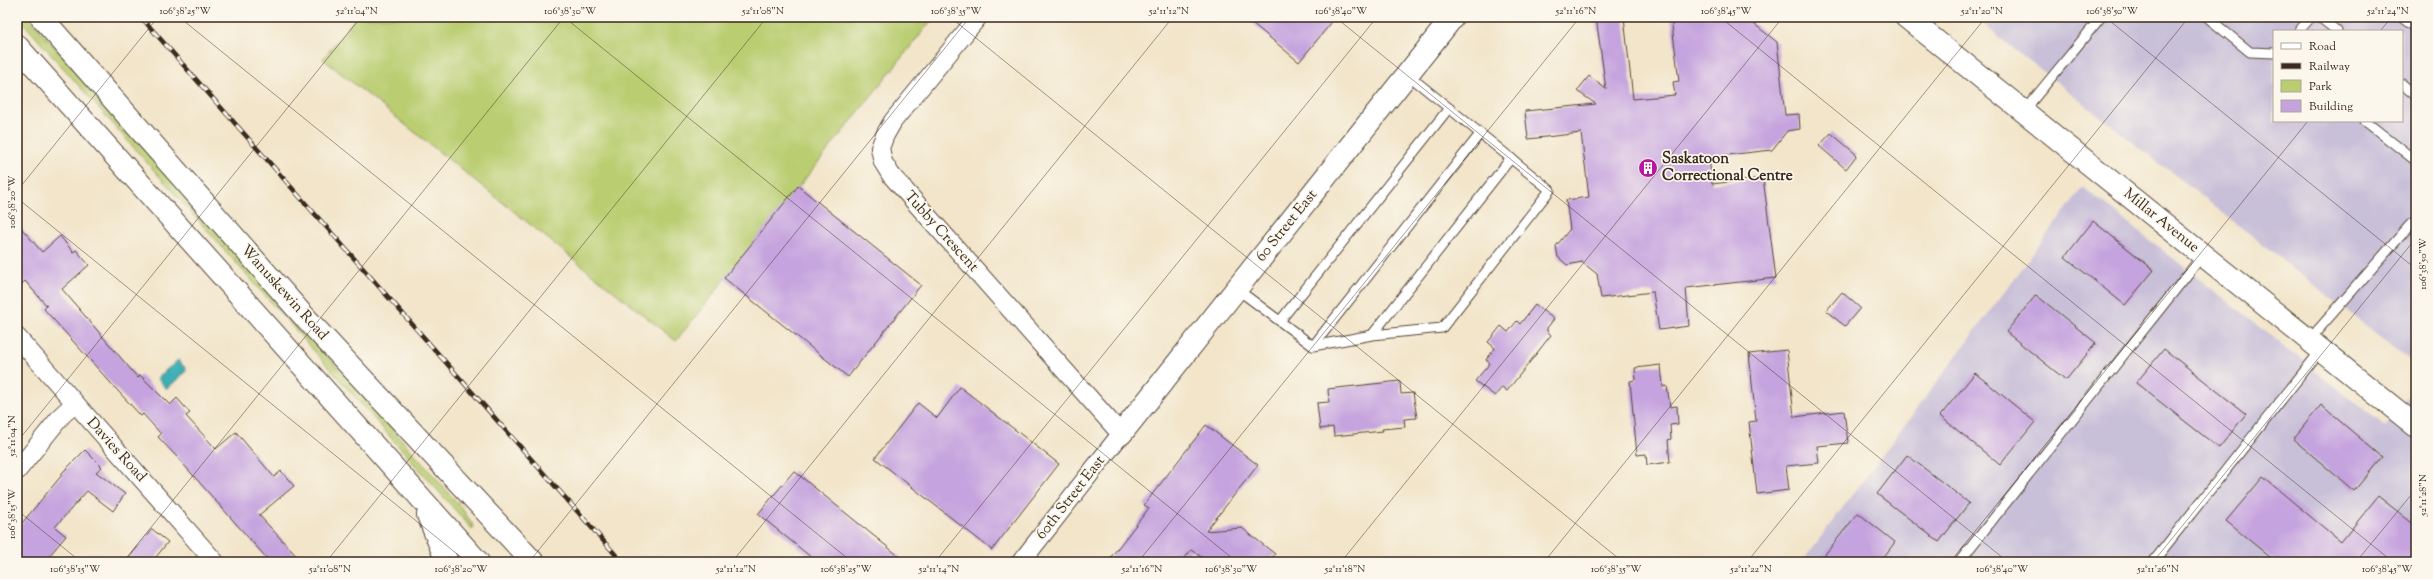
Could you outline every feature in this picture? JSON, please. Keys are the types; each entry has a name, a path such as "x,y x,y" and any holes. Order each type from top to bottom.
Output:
{"main road":[{"name":"Wanuskewin Road","path":"41,17 301,313 523,558"},
{"name":"60 Street East","path":"1120,434 1453,17"},
{"name":"Millar Avenue","path":"1906,17 2316,344 2416,426"},
{"path":"17,46 478,562"},
{"path":"423,500 446,562"}],"street":[{"name":"Tubby Crescent","path":"978,17 893,121 880,148 883,162 891,175 1120,434"},
{"name":"Davies Road","path":"17,337 74,404 215,562"},
{"path":"17,472 62,415 74,404"},
{"name":"60th Street East","path":"1021,562 1120,434"}],"lane":[{"path":"2024,111 2101,17"},
{"path":"2206,17 2250,52 2273,53"},
{"path":"2300,30 2311,17"},
{"path":"2319,17 2336,30"},
{"path":"2401,17 2416,28"},
{"path":"1237,288 1313,346 1372,335 1442,328 1550,190 1407,74"},
{"path":"2403,85 2416,96"},
{"path":"1280,321 1449,108"},
{"path":"2366,122 2416,161"},
{"path":"1313,346 1480,134"},
{"path":"1372,335 1511,158"},
{"path":"2153,562 2316,344 2410,225 2416,222"},
{"path":"1959,562 2203,255"}],"shaded area":[{"path":"1974,17 2416,17 2416,365"},
{"path":"2083,187 2385,426 2416,387 2416,562 1802,562"}],"green space":[{"path":"18,17 28,17 461,507 474,527 472,529"},
{"path":"356,17 934,17 676,341 323,59"}],"water":[{"path":"178,360 187,370 167,389 157,378"}],"building":[{"path":"1245,17 1336,17 1299,62"},
{"name":"Saskatoon Correctional Centre","path":"1596,17 1624,17 1633,99 1675,95 1673,82 1679,81 1671,17 1745,17 1777,42 1785,115 1799,114 1800,129 1787,131 1772,150 1709,157 1712,184 1763,178 1776,278 1686,288 1689,326 1659,330 1653,292 1601,298 1597,274 1582,262 1567,265 1558,257 1556,246 1570,229 1566,200 1589,197 1581,133 1528,139 1525,111 1596,104 1577,91 1589,76 1606,89"},
{"path":"1831,133 1857,155 1846,169 1819,146"},
{"path":"798,186 921,285 848,377 724,278"},
{"path":"2093,221 2154,270 2125,305 2065,257"},
{"path":"17,223 42,252 60,236 73,252 76,250 89,265 62,289 138,378 140,375 170,405 177,398 190,413 186,416 216,449 236,432 274,477 281,471 294,486 259,515 302,562 270,562 158,437 161,434 143,414 141,416 44,309 47,306 25,281 17,288"},
{"path":"1842,292 1860,308 1845,326 1826,311"},
{"path":"2036,295 2096,343 2066,380 2006,332"},
{"path":"1535,305 1554,319 1547,328 1547,331 1551,335 1507,391 1502,387 1495,396 1475,381 1490,363 1486,360 1495,348 1488,342 1501,326 1508,332 1517,321 1520,324"},
{"path":"2164,349 2246,414 2219,448 2136,383"},
{"path":"1787,350 1794,417 1844,411 1848,443 1817,446 1819,463 1786,466 1789,490 1757,494 1749,422 1756,421 1749,354"},
{"path":"1661,365 1663,387 1667,386 1670,407 1677,406 1678,424 1670,425 1671,439 1668,440 1670,462 1647,465 1646,454 1637,455 1630,381 1636,380 1635,368"},
{"path":"1975,373 2035,422 2000,465 1940,416"},
{"path":"1400,381 1401,394 1413,393 1417,418 1404,419 1405,427 1382,429 1383,431 1334,436 1333,427 1320,429 1317,403 1329,402 1328,389"},
{"path":"960,387 1059,464 992,550 875,458 918,403 937,418"},
{"path":"2321,405 2382,457 2354,491 2293,439"},
{"path":"1206,425 1258,465 1206,531 1242,528 1275,554 1269,562 1209,562 1191,550 1182,562 1107,562 1149,508 1144,505"},
{"path":"85,450 102,467 96,472 125,494 113,511 87,491 55,527 66,536 44,562 17,562 17,529 62,475 61,474"},
{"path":"1907,455 1969,503 1939,542 1877,494"},
{"path":"794,471 906,562 817,562 758,514"},
{"path":"2263,477 2341,542 2378,496 2416,526 2416,562 2276,562 2226,521"},
{"path":"1858,513 1895,542 1880,562 1819,562"},
{"path":"152,529 168,542 152,562 126,562"}],"railway":[{"path":"141,17 622,562"}],"place":[{"name":"Saskatoon Correctional Centre","path":"1648,168"}]}
